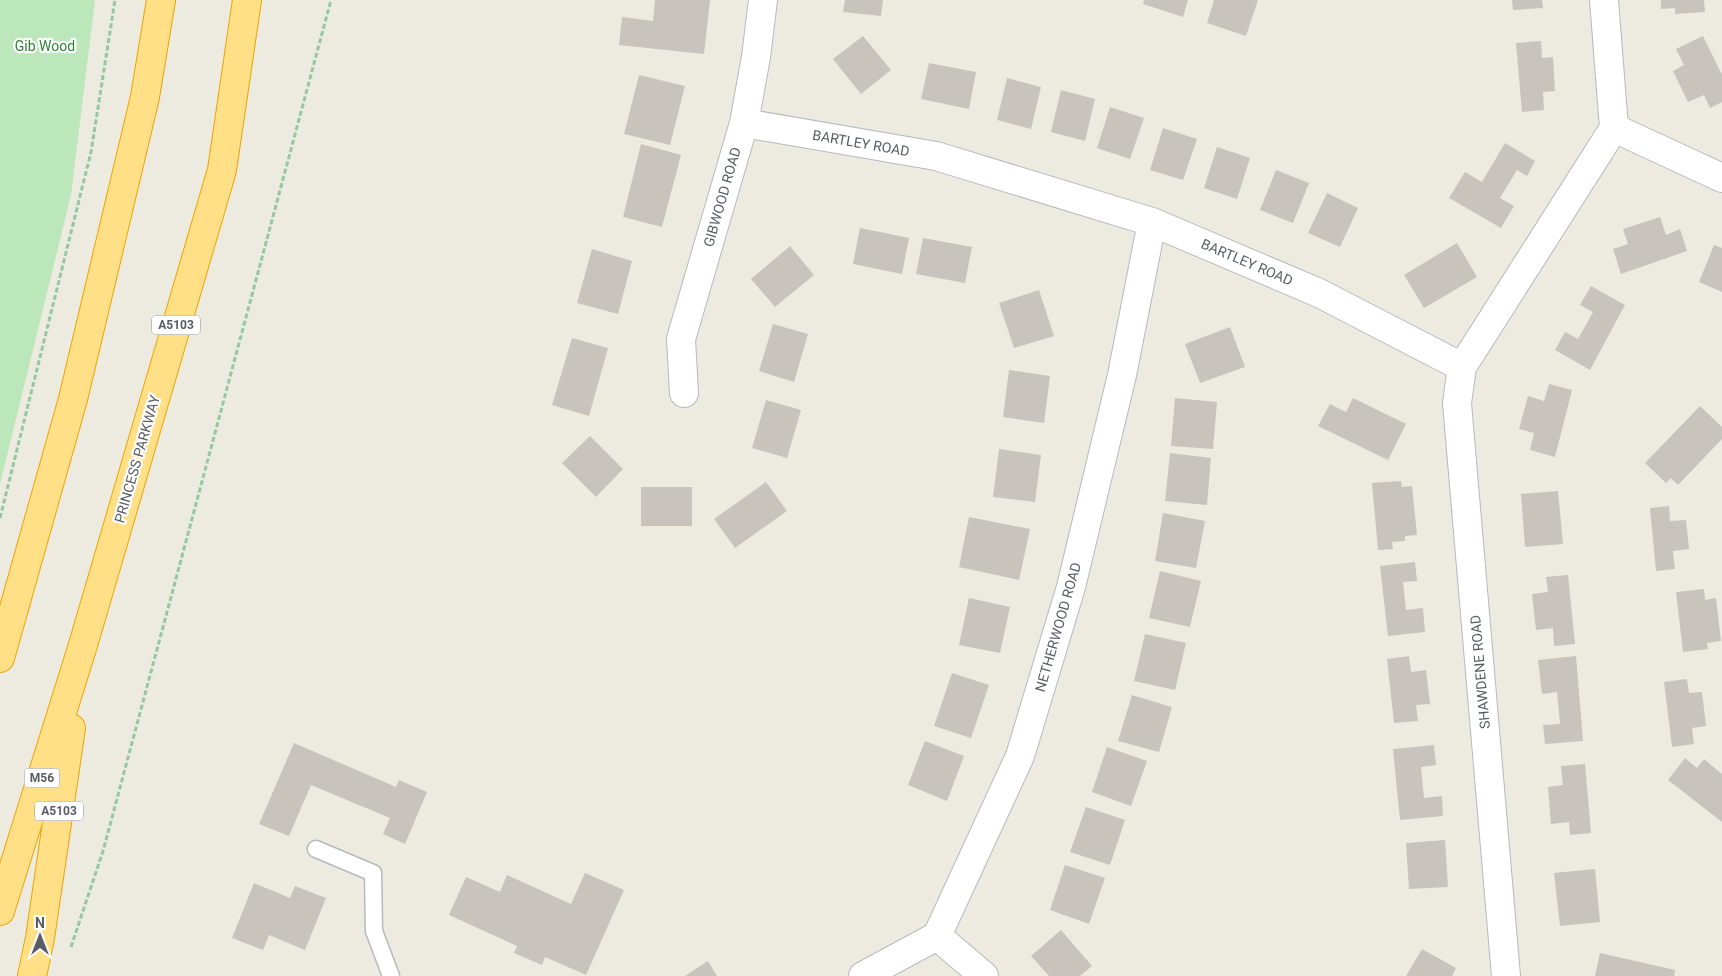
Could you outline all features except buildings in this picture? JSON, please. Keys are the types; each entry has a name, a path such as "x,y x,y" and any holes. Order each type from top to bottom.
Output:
{"highway":[{"path":"0,658 73,399 145,97 161,0"},
{"name":"PRINCESS PARKWAY","path":"0,912 83,645 222,170 247,0"},
{"path":"0,650 11,621"},
{"name":"A5103","path":"32,976 40,938 83,645"}],"street":[{"name":"GIBWOOD ROAD","path":"684,393 681,339 744,123 756,57 763,0"},
{"path":"1462,367 1614,128 1604,0"},
{"name":"BARTLEY ROAD","path":"744,123 936,156 1152,222 1319,292 1462,367"},
{"path":"1614,128 1722,178"},
{"name":"NETHERWOOD ROAD","path":"936,936 1020,756 1071,587 1122,374 1152,222"},
{"name":"SHAWDENE ROAD","path":"1462,367 1457,403 1506,976"},
{"path":"862,976 936,936 984,976"}],"lane":[{"path":"316,849 372,873 374,931 391,976"}],"path":[{"path":"0,518 91,152 115,0"},
{"path":"70,950 103,851 331,0"}],"green space":[{"name":"Gib Wood","path":"0,0 95,0 71,195 0,484"}]}
